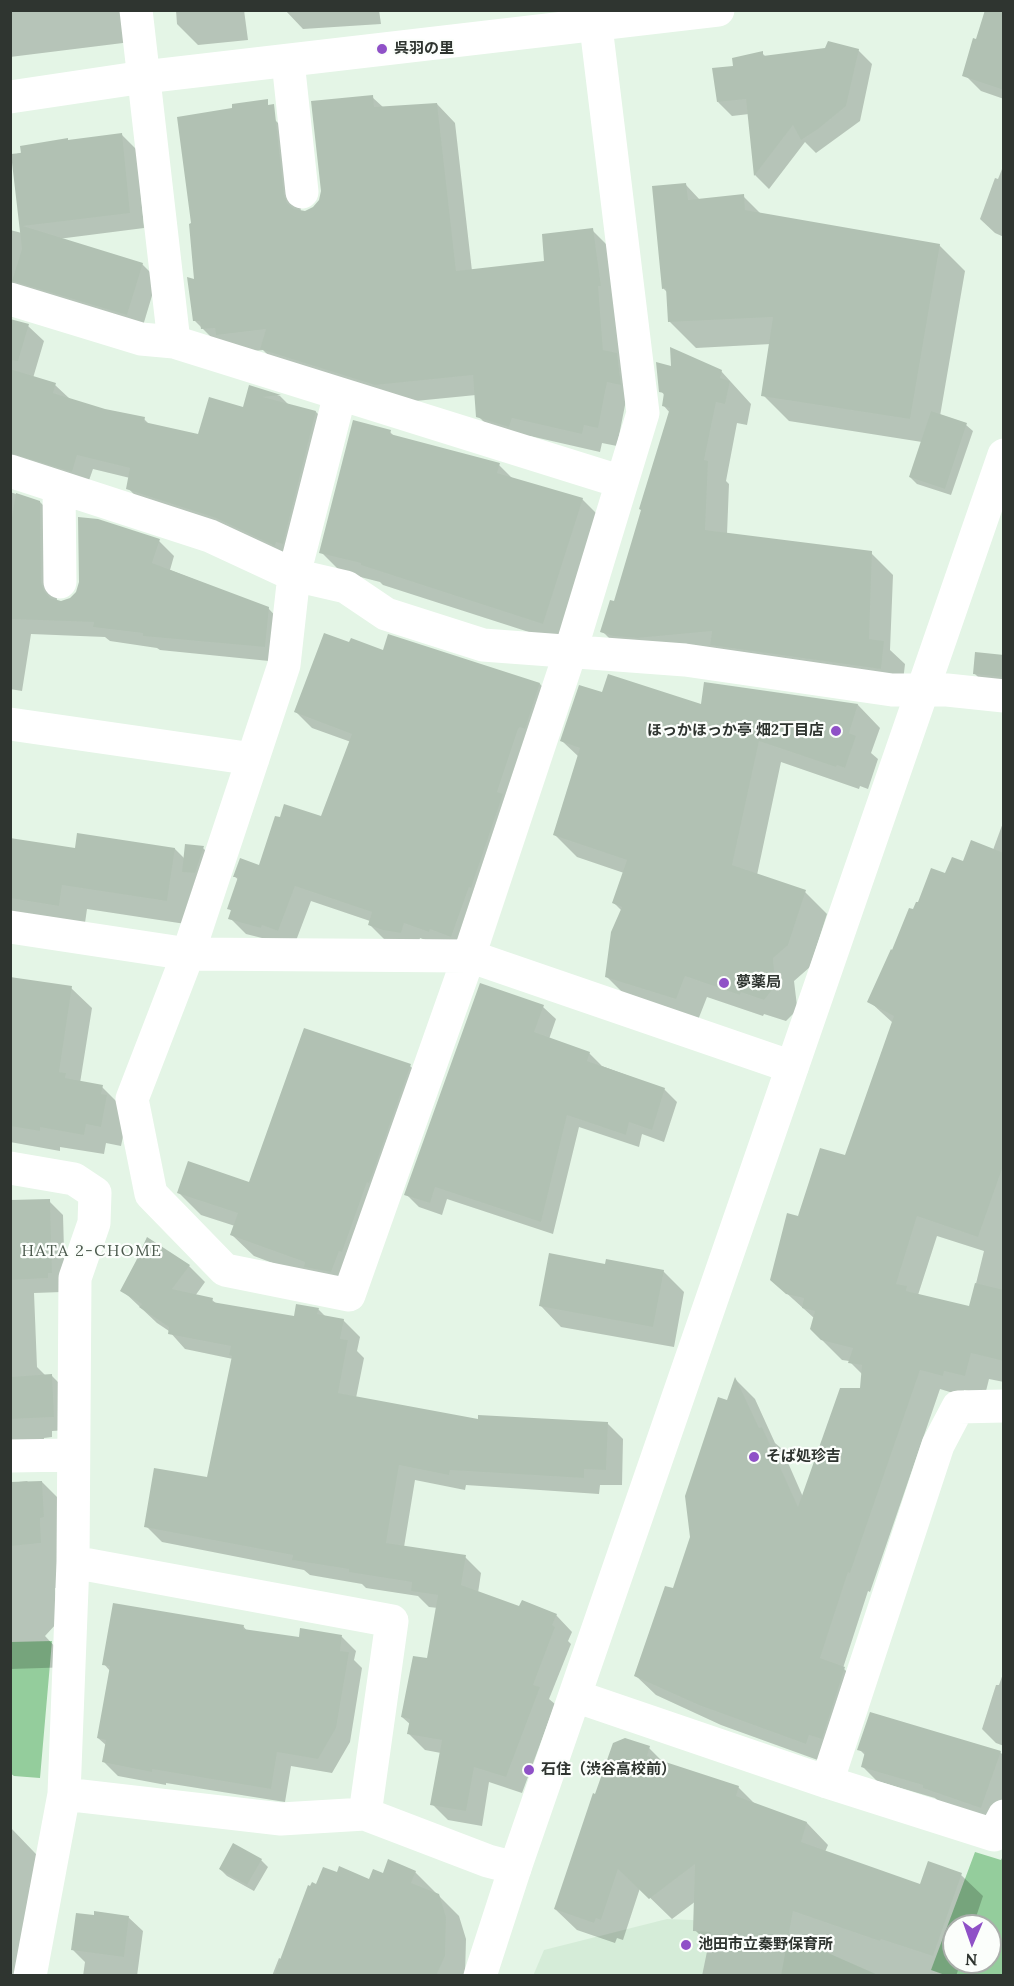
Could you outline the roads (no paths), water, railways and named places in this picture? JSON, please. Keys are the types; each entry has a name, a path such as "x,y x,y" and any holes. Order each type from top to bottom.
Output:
{"street":[{"path":"136,10 174,342"},
{"path":"10,97 144,77 288,61 595,17 718,10"},
{"path":"340,394 294,575 284,665 188,954 132,1099 151,1194 225,1270 349,1295 469,956 570,652 643,412 595,17"},
{"path":"288,61 302,192"},
{"path":"10,299 141,339 174,342 622,482"},
{"path":"480,1976 515,1868 1004,455"},
{"path":"10,471 210,536 294,575 346,587 386,614 483,645 685,660 892,690 947,690 1004,696"},
{"path":"59,488 60,582"},
{"path":"10,724 253,759"},
{"path":"10,927 188,954 469,956 792,1067"},
{"path":"10,1168 74,1179 95,1193 94,1223 75,1278 73,1562 64,1794 30,1976"},
{"path":"827,1782 938,1445 958,1407 1004,1406"},
{"path":"10,1456 73,1455"},
{"path":"73,1562 392,1622 365,1814"},
{"path":"576,1696 827,1782 994,1835 1004,1816"},
{"path":"64,1794 281,1819 365,1814 488,1861 515,1868"}],"place":[{"name":"呉羽の里","path":"382,49"},
{"name":"ほっかほっか亭 畑2丁目店","path":"836,731"},
{"name":"夢薬局","path":"724,983"},
{"name":"そば処珍吉","path":"754,1457"},
{"name":"石住（渋谷高校前）","path":"529,1770"},
{"name":"池田市立秦野保育所","path":"686,1945"}],"district":[{"name":"HATA 2-CHOME","path":"92,1251"}]}
